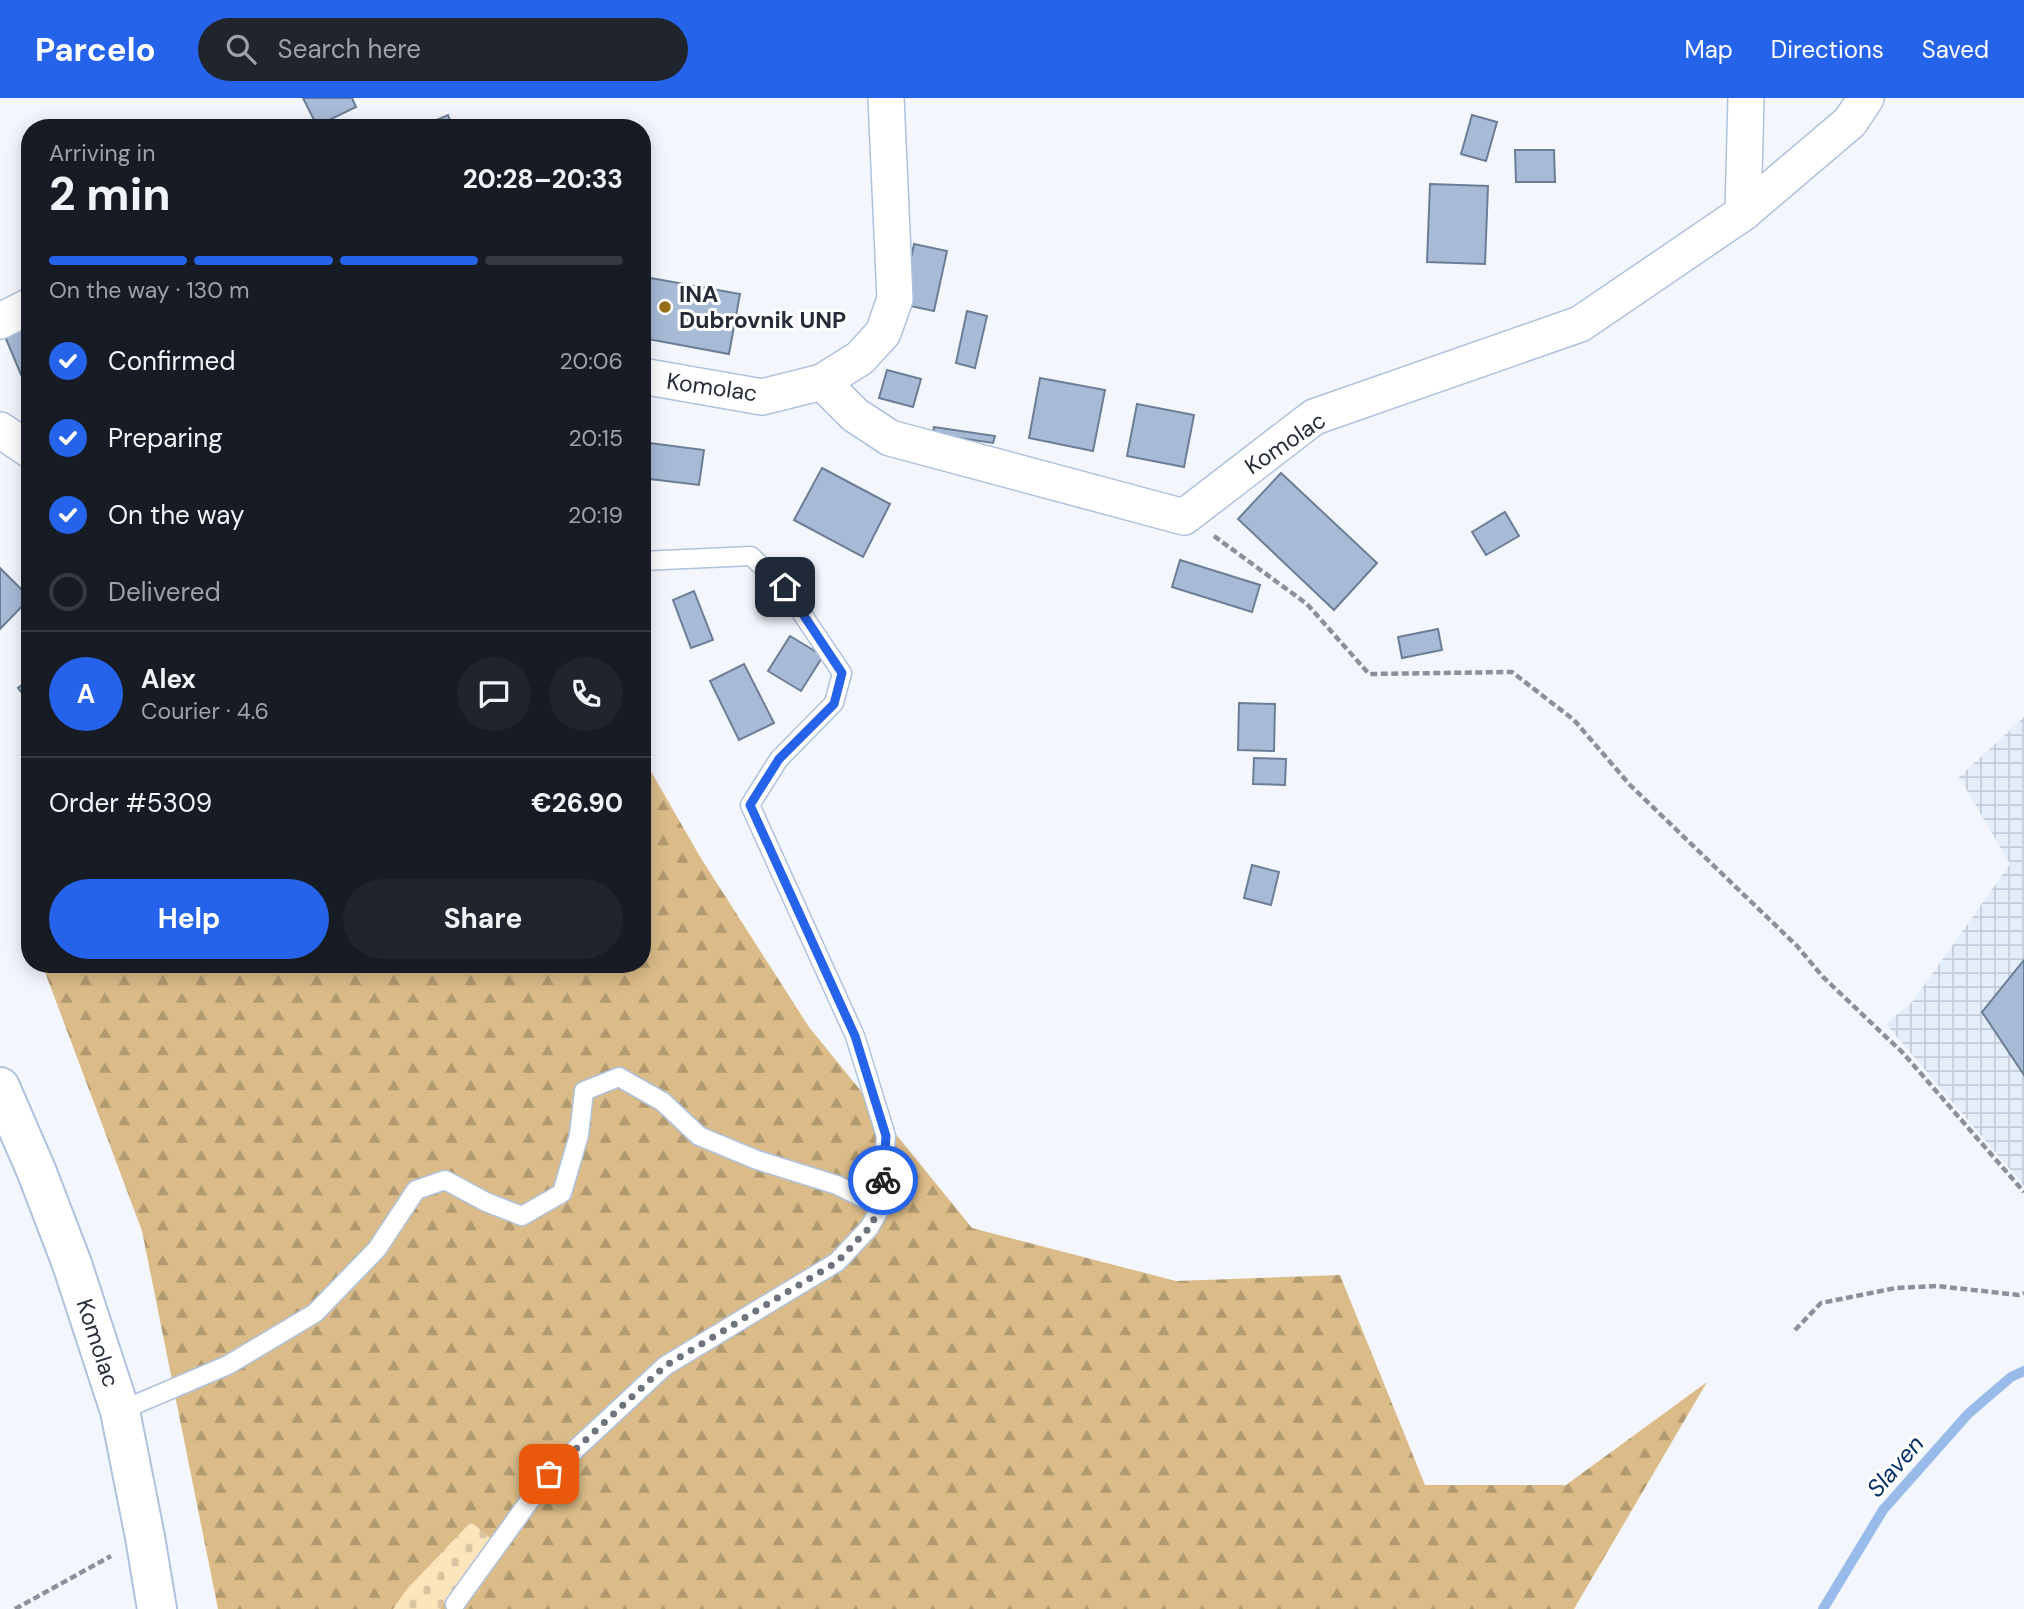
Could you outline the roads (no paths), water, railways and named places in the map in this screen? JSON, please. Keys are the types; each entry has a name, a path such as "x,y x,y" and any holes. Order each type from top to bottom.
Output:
{"main road":[{"name":"Komolac","path":"0,1087 72,1264 120,1410 157,1609"}],"street":[{"name":"Komolac","path":"651,378 762,397 822,382 860,358 883,333 895,299 886,98"},
{"path":"1743,213 1746,98"},
{"name":"Komolac","path":"822,382 855,415 890,438 1184,517 1314,417 1580,324 1743,213 1850,122 1866,98"},
{"path":"0,321 21,310"},
{"path":"0,430 21,444"}],"lane":[{"path":"455,1604 549,1474 665,1366 837,1262 869,1228 881,1207 886,1136 855,1036 750,805 779,759 834,704 842,673 785,587 751,556 651,561"},
{"path":"120,1410 228,1365 315,1313 377,1249 416,1190 445,1180 486,1202 522,1216 562,1192 579,1135 584,1091 619,1077 663,1102 699,1136 757,1160 837,1185 881,1207"}],"waterway":[{"name":"Slaven","path":"1823,1609 1883,1510 1968,1414 2011,1377 2024,1371"}],"place":[{"name":"INA Dubrovnik UNP","path":"665,307"}]}
